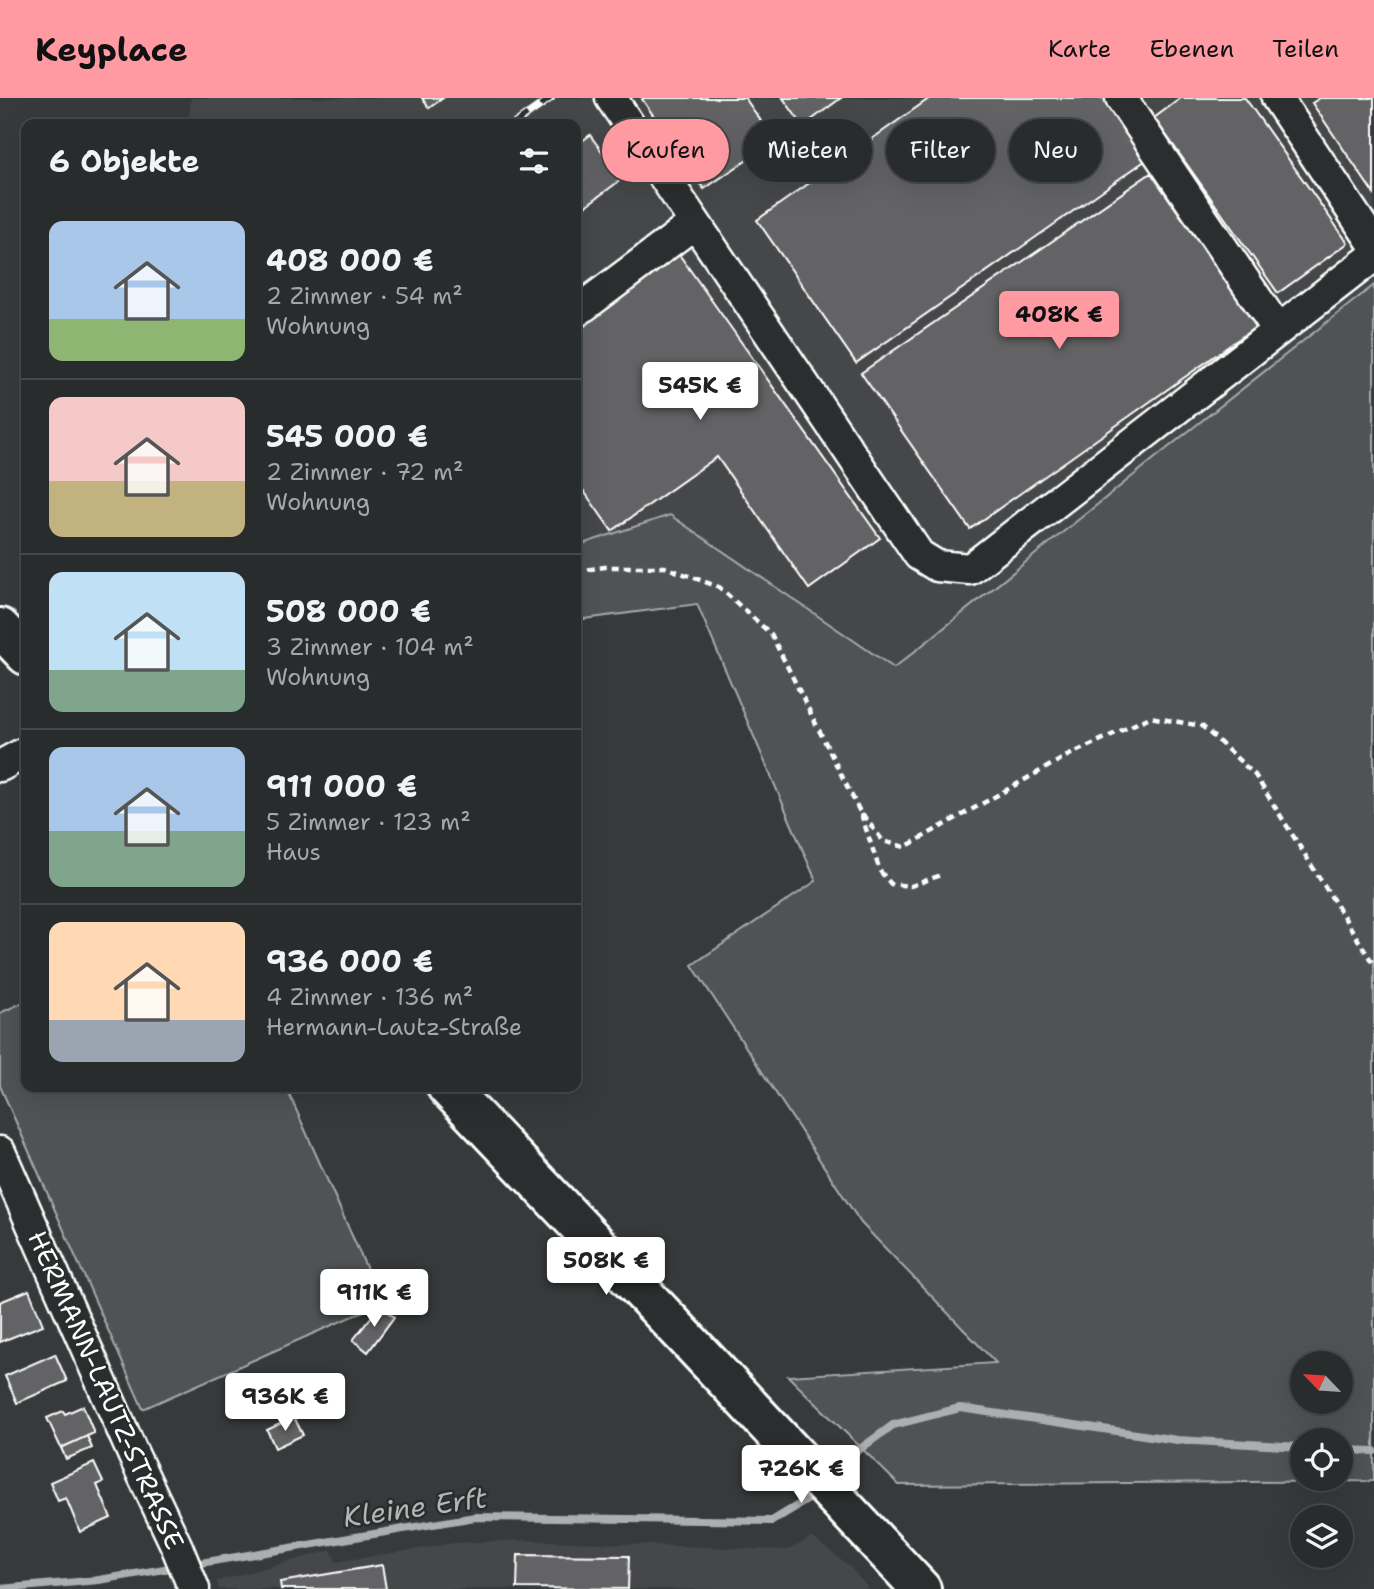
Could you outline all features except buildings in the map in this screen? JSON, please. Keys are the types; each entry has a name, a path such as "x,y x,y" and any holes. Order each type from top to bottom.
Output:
{"main road":[{"path":"0,628 21,650"},
{"path":"452,1092 921,1589"}],"street":[{"path":"611,98 919,555 937,566 970,569 1374,256"},
{"path":"1121,98 1278,330"},
{"path":"1277,98 1374,244"},
{"path":"581,308 695,223"},
{"path":"0,766 21,755"},
{"name":"HERMANN-LAUTZ-STRASSE","path":"0,1152 8,1192 176,1545 194,1589"}],"path":[{"path":"581,569 665,567 719,587 771,634 859,810 880,871 891,884 911,886 941,875"},
{"path":"859,810 883,841 905,847 1067,756 1150,717 1202,726 1255,775 1374,965"}],"shaded area":[{"path":"191,98 1374,98 1374,285 894,668 670,516 581,544 581,119 189,119"},
{"path":"1374,285 1374,1481 1353,1481 1353,1428 1290,1428 1290,1482 899,1485 788,1376 996,1363 861,1223 692,965 816,881 697,604 581,619 581,544 670,515 894,668"},
{"path":"21,1003 21,1092 288,1092 382,1303 143,1409 0,1086 0,1013"},
{"path":"812,1537 849,1566 869,1589 218,1589 217,1581 331,1550 336,1562 455,1543 523,1540 788,1550"}],"waterway":[{"path":"829,1479 856,1452 893,1425 960,1408 1177,1440 1290,1446"},
{"path":"1353,1450 1374,1451"},
{"name":"Kleine Erft","path":"0,1589 99,1580 475,1517 772,1521 815,1493"}],"railway":[{"path":"521,119 551,98"}]}
